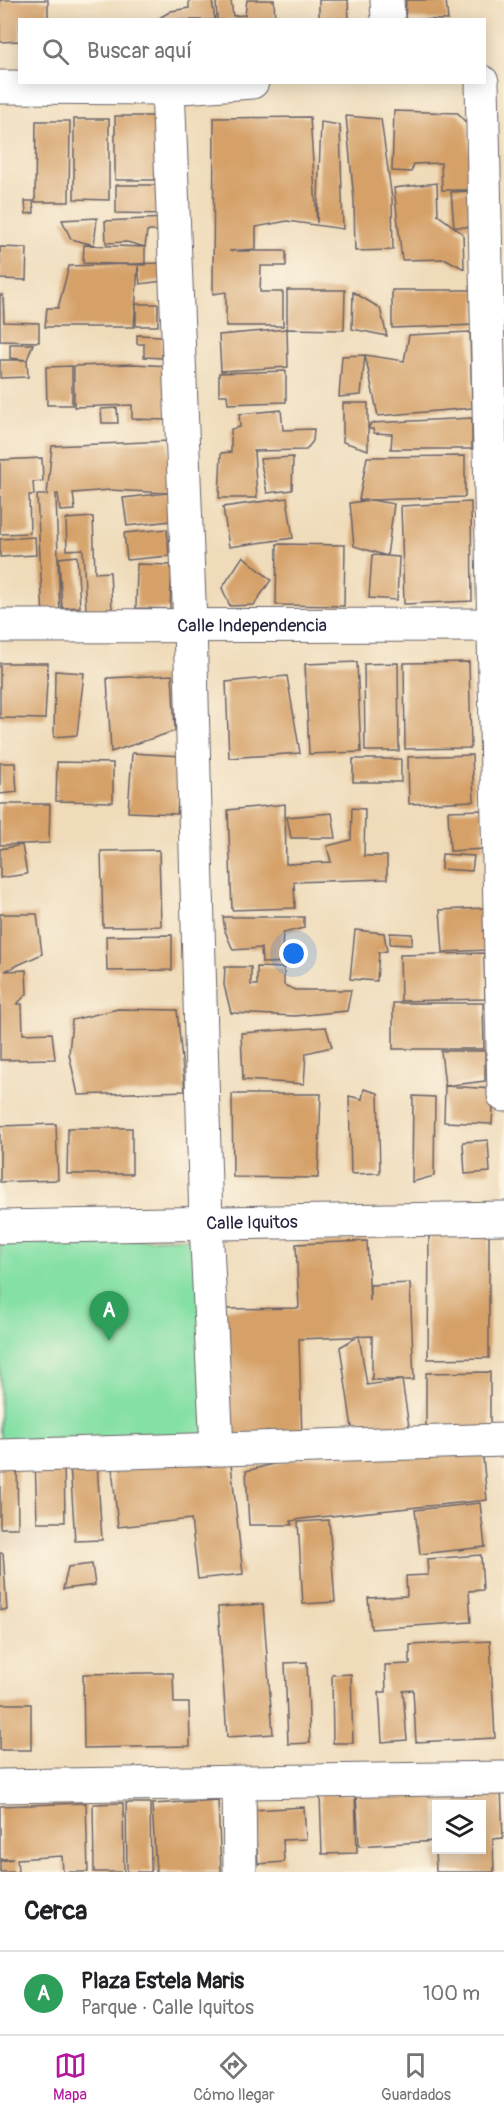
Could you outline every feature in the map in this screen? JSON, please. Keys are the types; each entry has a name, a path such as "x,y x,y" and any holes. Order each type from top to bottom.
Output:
{"street":[{"path":"387,0 388,18"},
{"path":"486,78 504,79"},
{"path":"0,87 168,88 224,84"},
{"path":"482,84 499,625 504,1095"},
{"path":"168,88 190,625 206,1224 217,1448"},
{"name":"Calle Independencia","path":"0,626 499,625"},
{"name":"Calle Iquitos","path":"0,1227 504,1218"},
{"path":"0,1456 504,1440"},
{"path":"0,1786 504,1778"},
{"path":"239,1783 240,1872"}],"shaded area":[{"path":"0,1529 50,1530 51,1549 0,1549"}],"green space":[{"path":"209,1237 227,1440 0,1444 0,1243"}],"building":[{"path":"0,0 48,0 48,18 18,18 18,41 0,42"},
{"path":"189,0 212,0 215,18 159,18 171,11 189,8"},
{"path":"216,0 231,0 233,16 245,15 247,0 274,0 275,18 217,18"},
{"path":"319,0 348,0 349,18 319,18"},
{"path":"406,0 446,0 448,18 405,18"},
{"path":"394,111 458,113 467,124 474,190 442,190 441,163 414,164 411,172 392,171"},
{"path":"115,116 163,116 164,180 115,180"},
{"path":"346,116 381,119 392,199 393,250 355,251 354,200"},
{"path":"310,117 317,223 321,122 340,125 343,229 287,221 256,227 256,249 229,251 286,251 286,266 261,266 260,292 283,292 283,326 226,326 226,292 213,294 214,118"},
{"path":"74,119 109,119 109,200 74,199"},
{"path":"36,121 70,121 69,202 35,202"},
{"path":"437,183 438,215 463,234 464,269 446,259 402,260 394,188"},
{"path":"116,185 164,185 164,214 116,213"},
{"path":"471,191 469,227 454,227 451,192"},
{"path":"25,201 33,201 34,213 26,214"},
{"path":"97,218 94,245 71,239 62,220"},
{"path":"165,218 165,231 147,231 145,247 127,242 106,243 105,221"},
{"path":"84,245 145,247 145,265 83,263"},
{"path":"0,247 27,248 26,280 0,279"},
{"path":"161,263 163,281 140,284 138,266 134,327 45,327 47,308 58,308 69,266"},
{"path":"287,290 345,290 344,330 287,329"},
{"path":"392,290 476,290 475,325 392,328"},
{"path":"353,292 380,308 387,336 352,329"},
{"path":"0,295 3,295 4,322 39,323 39,342 0,341"},
{"path":"136,304 158,304 158,326 136,326"},
{"path":"287,329 288,367 221,371 219,335"},
{"path":"470,332 472,408 378,416 365,355 404,361 409,335"},
{"path":"137,335 162,336 162,358 144,357 144,344 137,344"},
{"path":"10,344 33,344 27,360 10,358"},
{"path":"365,355 361,395 339,397 342,356"},
{"path":"0,360 27,360 28,377 0,378"},
{"path":"134,364 169,366 167,420 132,419 132,405 74,407 74,366"},
{"path":"72,366 72,405 47,405 46,367"},
{"path":"286,371 286,402 228,404 227,395 219,395 219,373"},
{"path":"343,403 368,403 368,450 343,442"},
{"path":"117,408 118,423 102,423 101,409"},
{"path":"281,410 283,430 314,429 313,441 306,450 254,451 257,498 219,498 221,453 231,452 231,429 240,427 239,414"},
{"path":"472,418 472,449 391,449 392,434 374,433 373,429 368,429 371,423"},
{"path":"169,441 168,493 110,490 73,493 75,510 60,511 58,494 56,494 60,618 43,619 37,495 47,495 52,446"},
{"path":"465,456 465,497 359,500 367,457"},
{"path":"293,457 292,490 267,493 260,459"},
{"path":"42,458 43,481 33,482 34,495 29,495 30,533 0,534 0,460"},
{"path":"168,493 171,521 127,526 123,498"},
{"path":"287,498 293,538 229,547 223,507"},
{"path":"371,500 394,504 387,556 354,546 350,503"},
{"path":"471,502 472,601 404,604 401,506"},
{"path":"93,517 95,573 110,572 112,609 86,611 83,549 67,550 66,519"},
{"path":"167,529 169,556 127,560 124,533"},
{"path":"35,537 36,555 0,557 0,539"},
{"path":"277,544 345,545 344,606 276,605"},
{"path":"372,555 399,557 397,600 369,598"},
{"path":"77,556 80,607 62,608 59,558"},
{"path":"243,556 271,580 254,605 230,606 222,588"},
{"path":"137,564 172,565 170,609 136,608"},
{"path":"357,662 361,752 309,754 305,664"},
{"path":"469,662 471,748 405,749 404,663"},
{"path":"0,663 48,663 45,719 0,718"},
{"path":"398,663 399,751 365,751 364,664"},
{"path":"55,671 84,673 77,735 54,737"},
{"path":"172,675 175,731 111,752 107,678"},
{"path":"287,676 300,753 229,758 226,682"},
{"path":"132,753 181,756 177,814 128,812"},
{"path":"472,755 474,801 409,804 408,757"},
{"path":"353,759 401,759 401,782 353,782"},
{"path":"57,762 113,763 113,802 56,801"},
{"path":"0,763 15,763 17,792 0,794"},
{"path":"0,804 50,804 49,843 0,845"},
{"path":"285,804 286,864 331,862 327,846 351,840 352,808 365,809 364,856 387,856 387,879 294,882 295,908 232,910 228,810"},
{"path":"482,810 484,849 450,851 448,811"},
{"path":"332,813 336,838 291,838 287,817"},
{"path":"22,845 27,874 0,878 0,849"},
{"path":"159,850 161,926 103,927 101,851"},
{"path":"442,854 474,856 472,871 441,869"},
{"path":"485,908 487,950 443,952 440,910"},
{"path":"0,914 37,914 42,954 5,971 26,970 27,994 17,1004 22,1004 23,1034 52,1033 55,1059 0,1060"},
{"path":"223,917 304,917 304,928 283,933 282,948 296,947 297,962 262,963 261,948 233,950 225,931"},
{"path":"355,930 384,933 387,951 379,952 377,981 350,979"},
{"path":"390,933 412,934 412,945 390,944"},
{"path":"172,935 172,970 107,971 106,936"},
{"path":"484,953 485,999 401,1001 400,955"},
{"path":"225,967 251,967 251,985 257,985 257,967 284,968 284,985 295,990 351,990 347,1011 295,1016 231,1013 224,985"},
{"path":"393,1003 483,1003 484,1049 393,1049"},
{"path":"118,1009 177,1010 185,1091 78,1095 69,1054 72,1020"},
{"path":"326,1027 332,1047 306,1053 304,1084 243,1080 241,1033"},
{"path":"441,1051 485,1051 485,1081 445,1086"},
{"path":"445,1086 494,1089 492,1124 444,1122"},
{"path":"364,1089 378,1093 380,1173 351,1174 349,1096 362,1099"},
{"path":"232,1094 321,1094 318,1178 233,1177"},
{"path":"413,1096 435,1097 434,1176 412,1182"},
{"path":"56,1124 58,1180 0,1182 0,1126"},
{"path":"68,1128 132,1128 132,1174 67,1174"},
{"path":"488,1140 490,1172 465,1174 463,1142"},
{"path":"429,1230 489,1230 489,1358 428,1359"},
{"path":"367,1241 370,1301 370,1285 410,1283 414,1380 372,1380 372,1336 299,1339 302,1438 227,1440 225,1309 299,1308 296,1244"},
{"path":"359,1336 367,1385 402,1380 410,1433 354,1441 340,1347"},
{"path":"490,1372 490,1429 426,1429 426,1373"},
{"path":"482,1447 487,1500 301,1519 291,1521 292,1525 249,1525 246,1471 285,1461"},
{"path":"230,1455 243,1574 198,1579 191,1519 118,1527 112,1467"},
{"path":"64,1457 65,1522 37,1522 35,1458"},
{"path":"0,1462 17,1462 18,1528 0,1528"},
{"path":"97,1463 102,1540 75,1541 70,1465"},
{"path":"480,1503 485,1547 420,1554 415,1510"},
{"path":"329,1520 335,1602 303,1604 298,1522"},
{"path":"0,1553 3,1553 7,1610 0,1610"},
{"path":"481,1555 483,1590 469,1591 471,1622 371,1629 368,1598 407,1596 406,1576 428,1575 427,1559"},
{"path":"92,1564 95,1585 63,1589 68,1567"},
{"path":"263,1604 273,1734 227,1737 218,1607"},
{"path":"490,1641 495,1738 416,1742 413,1690 403,1691 407,1740 382,1742 379,1692 386,1692 385,1665 410,1664 410,1645"},
{"path":"307,1662 310,1743 288,1744 285,1663"},
{"path":"173,1673 174,1703 189,1703 190,1746 84,1748 83,1674"},
{"path":"351,1674 353,1743 333,1743 332,1675"},
{"path":"0,1704 31,1704 31,1750 0,1750"},
{"path":"501,1787 503,1838 493,1839 494,1872 436,1872 435,1854 486,1854 486,1800 432,1800 432,1841 359,1846 356,1795"},
{"path":"320,1794 355,1794 357,1853 322,1854"},
{"path":"218,1800 221,1872 156,1872 152,1804"},
{"path":"86,1803 88,1872 63,1872 62,1856 17,1859 18,1872 0,1872 0,1861 13,1859 0,1859 0,1806"},
{"path":"123,1803 124,1872 94,1872 93,1804"},
{"path":"126,1803 150,1803 151,1872 127,1872"},
{"path":"304,1807 306,1839 283,1840 284,1862 258,1864 254,1810"}],"place":[{"name":"Plaza Estela Maris","path":"109,1341"}]}
